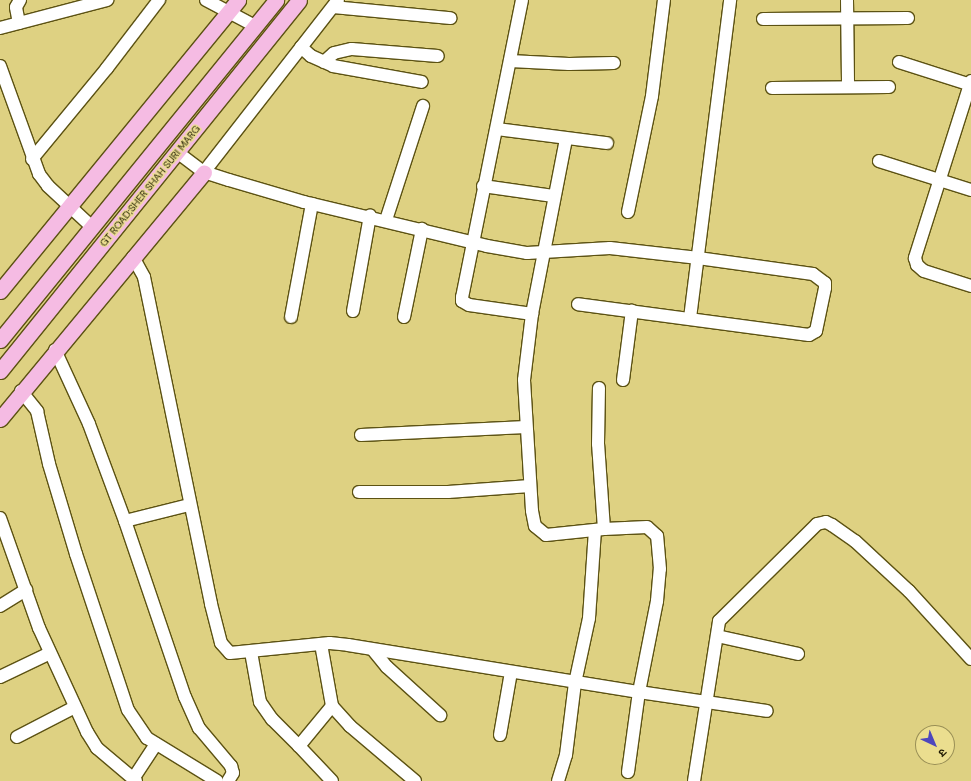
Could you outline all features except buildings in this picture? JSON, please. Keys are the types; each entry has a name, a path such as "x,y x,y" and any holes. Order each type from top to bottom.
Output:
{"main road":[{"path":"0,291 238,0"},
{"name":"GT ROAD;SHER SHAH SURI MARG","path":"0,340 276,0"},
{"name":"GT ROAD;SHER SHAH SURI MARG","path":"0,371 299,0"},
{"path":"0,419 21,391 204,172"}],"street":[{"path":"19,23 16,7 20,0"},
{"path":"0,28 91,2 107,0"},
{"path":"32,159 108,68 159,0"},
{"path":"206,0 255,26"},
{"path":"522,0 497,129 483,186 462,301 474,306 532,314"},
{"path":"628,212 652,96 664,0"},
{"path":"690,318 730,0"},
{"path":"847,0 848,86"},
{"path":"204,172 336,4 450,18"},
{"path":"763,18 908,18"},
{"path":"302,47 324,62 344,68 422,82"},
{"path":"324,62 334,53 352,50 438,56"},
{"path":"510,61 569,64 614,63"},
{"path":"899,62 971,84 915,258 924,271 971,286"},
{"path":"0,66 32,159 48,186 92,227"},
{"path":"772,88 889,86"},
{"path":"386,220 423,106"},
{"path":"497,129 606,143"},
{"path":"566,139 553,196 532,314 524,380 530,486 535,526 542,534 551,536 599,530 647,527 656,536 660,569 657,601 639,692 628,772"},
{"path":"177,152 204,172 312,204 370,216 473,243 516,252 610,248 698,258 818,276 824,283 825,294 816,331 809,335 578,304"},
{"path":"879,161 971,190"},
{"path":"483,186 553,196"},
{"path":"291,317 312,204"},
{"path":"353,311 370,216"},
{"path":"404,317 422,229"},
{"path":"133,257 144,277 189,505 221,643 230,652 251,652 321,644 348,645 575,683 767,712"},
{"path":"623,380 632,311"},
{"path":"56,350 89,424 125,521 185,697 199,728 233,770 228,781"},
{"path":"558,781 566,755 575,683 589,618 599,530 599,388"},
{"path":"21,391 37,411 72,539 128,710 140,731 156,744 217,781"},
{"path":"360,435 526,427"},
{"path":"358,492 448,492 530,486"},
{"path":"125,521 189,505"},
{"path":"0,518 50,653 75,707 97,748 134,780 156,744"},
{"path":"694,781 705,703 722,616 737,606 808,531 817,524 826,522 855,542 909,591 971,659"},
{"path":"0,606 26,590"},
{"path":"717,636 798,654"},
{"path":"321,644 332,706 350,726 415,781"},
{"path":"373,650 387,667 440,715"},
{"path":"251,652 260,702 272,719 332,781"},
{"path":"0,677 50,653"},
{"path":"500,735 511,672"},
{"path":"299,746 332,706"},
{"path":"17,737 75,707"}]}
